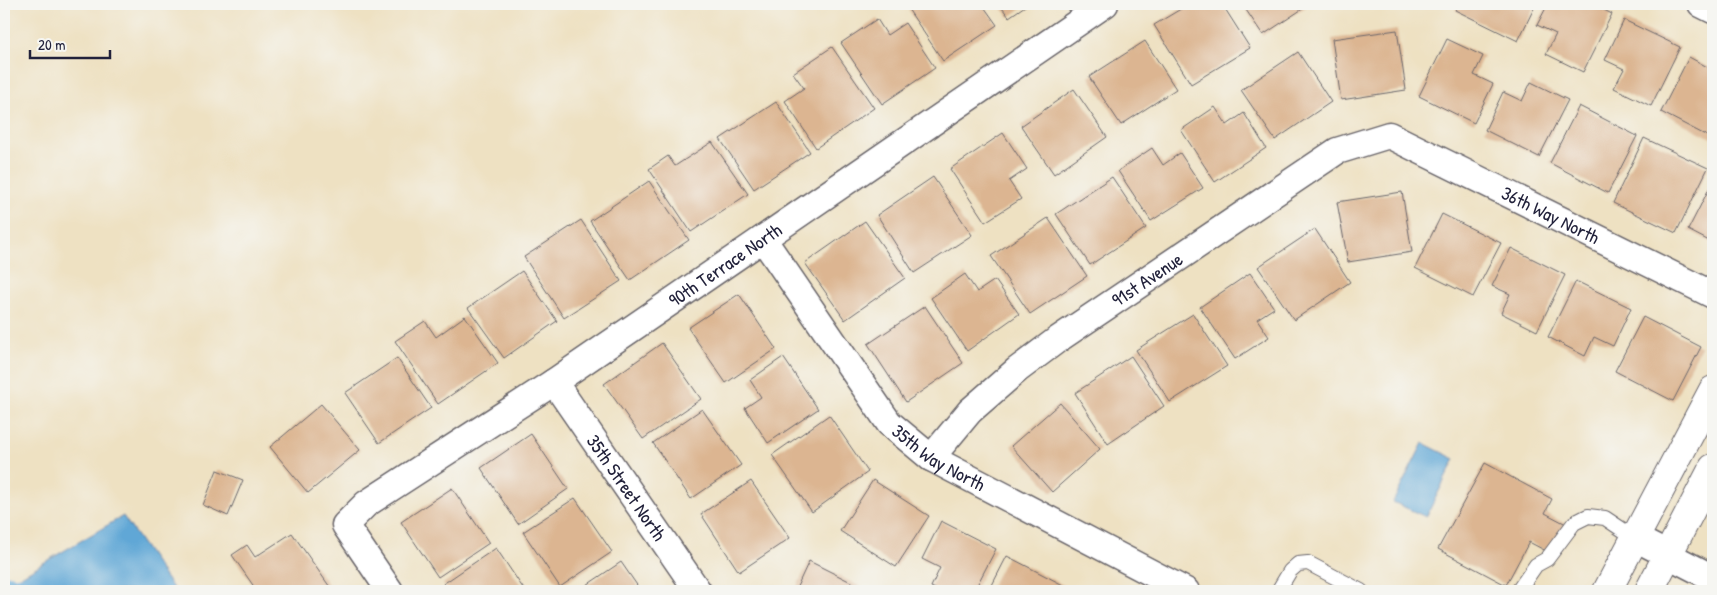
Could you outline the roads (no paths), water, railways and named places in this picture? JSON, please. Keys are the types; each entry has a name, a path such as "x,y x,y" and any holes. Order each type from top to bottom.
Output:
{"street":[{"name":"90th Terrace North","path":"390,591 345,525 366,504 554,382 1106,4"},
{"path":"1701,4 1713,10"},
{"name":"36th Way North","path":"1389,135 1713,295"},
{"name":"91st Avenue","path":"931,458 970,412 1017,370 1057,340 1338,151 1389,135"},
{"name":"35th Way North","path":"763,239 889,422 931,458 1186,591"},
{"name":"35th Street North","path":"554,382 698,591"},
{"path":"1607,591 1713,390"},
{"path":"1649,591 1713,468"},
{"path":"1635,538 1713,578"}],"lane":[{"path":"1518,591 1536,565 1547,559 1574,523 1588,516 1605,518 1635,538"},
{"path":"1278,591 1290,571 1298,564 1308,563 1361,591"}],"water":[{"path":"1423,443 1455,459 1426,517 1393,502"},
{"path":"123,516 175,591 4,591 4,586"}],"waterway":[{"path":"4,578 23,582"}]}
